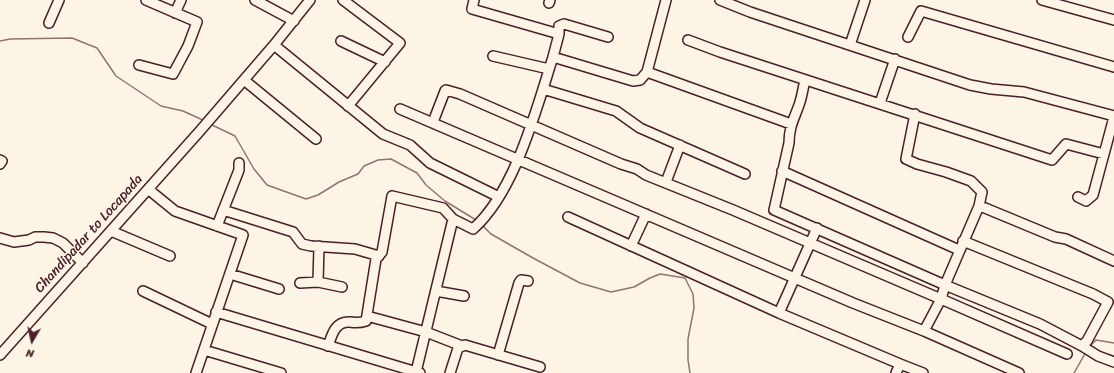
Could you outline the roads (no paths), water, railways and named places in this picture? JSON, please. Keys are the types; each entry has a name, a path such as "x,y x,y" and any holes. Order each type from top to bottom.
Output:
{"street":[{"path":"49,23 59,0"},
{"path":"139,65 173,74 188,46 197,22 146,0"},
{"path":"175,13 181,0"},
{"path":"255,0 294,21"},
{"name":"Chandipadar to Locapada","path":"0,355 199,132 274,46 310,0"},
{"path":"343,0 400,43 348,106"},
{"path":"474,0 472,9 559,34"},
{"path":"553,57 632,81 640,80 647,72 666,0"},
{"path":"720,0 750,12 970,85 991,89 1024,92 1114,116 1093,195 1086,201 1078,198"},
{"path":"850,45 865,0"},
{"path":"1042,0 1114,20"},
{"path":"908,37 921,10 1114,67"},
{"path":"328,346 334,330 340,323 360,323 366,321 376,259 382,252 392,196 443,208 453,219 474,229 484,220 500,197 518,159 553,57 559,34 559,26 564,24 608,37"},
{"path":"688,40 720,52 915,114 1021,151 1052,160 1066,144 1104,154"},
{"path":"341,41 385,62"},
{"path":"274,46 383,134 410,145 430,163 500,197"},
{"path":"493,56 549,69"},
{"path":"880,103 895,59"},
{"path":"647,72 791,124"},
{"path":"244,80 316,139"},
{"path":"805,80 799,105 791,124 789,143 774,210 944,285 1040,324 1098,356 1114,362"},
{"path":"543,89 616,111 640,128 744,174"},
{"path":"433,122 446,90 531,124 621,164 637,169 646,175 810,243 1067,354"},
{"path":"400,109 853,303 924,331 1019,373"},
{"path":"915,114 906,159 970,181 982,192 979,206 944,285 941,299 924,331"},
{"path":"666,182 680,145"},
{"path":"0,160 2,161 0,164"},
{"path":"217,226 239,170 239,163"},
{"path":"782,171 959,250"},
{"path":"148,189 175,211 243,235 196,373"},
{"path":"979,206 1055,237 1066,238 1114,261"},
{"path":"223,210 293,232 302,244 355,249 379,256"},
{"path":"630,246 646,214"},
{"path":"568,217 778,313 923,373"},
{"path":"216,312 418,372 453,219"},
{"path":"778,313 817,228"},
{"path":"111,231 170,256"},
{"path":"0,238 14,242 44,236 53,238 63,243 82,263"},
{"path":"963,241 1086,291 1108,302 1087,341 1082,346"},
{"path":"318,282 319,246"},
{"path":"230,274 278,289"},
{"path":"498,355 519,283 521,280 528,281"},
{"path":"300,284 318,282 342,287"},
{"path":"143,291 212,324"},
{"path":"436,291 464,296"},
{"path":"367,316 426,332 462,346 465,345 540,367"},
{"path":"450,373 458,348 462,346"},
{"path":"204,350 281,373"},
{"path":"896,373 900,364"}],"waterway":[{"path":"0,41 10,39 72,38 97,48 116,76 161,106 183,111 205,121"},
{"path":"210,124 235,136 254,169 267,185 306,199 318,195 339,182 358,174 364,166 378,160 391,159 417,173 426,185 445,201 476,220"},
{"path":"482,225 491,234 580,283 611,292 634,287 660,274 685,278 693,294 694,308 688,339 688,360 690,373"},
{"path":"1089,347 1096,340 1114,343"},
{"path":"1074,373 1086,352"}]}
